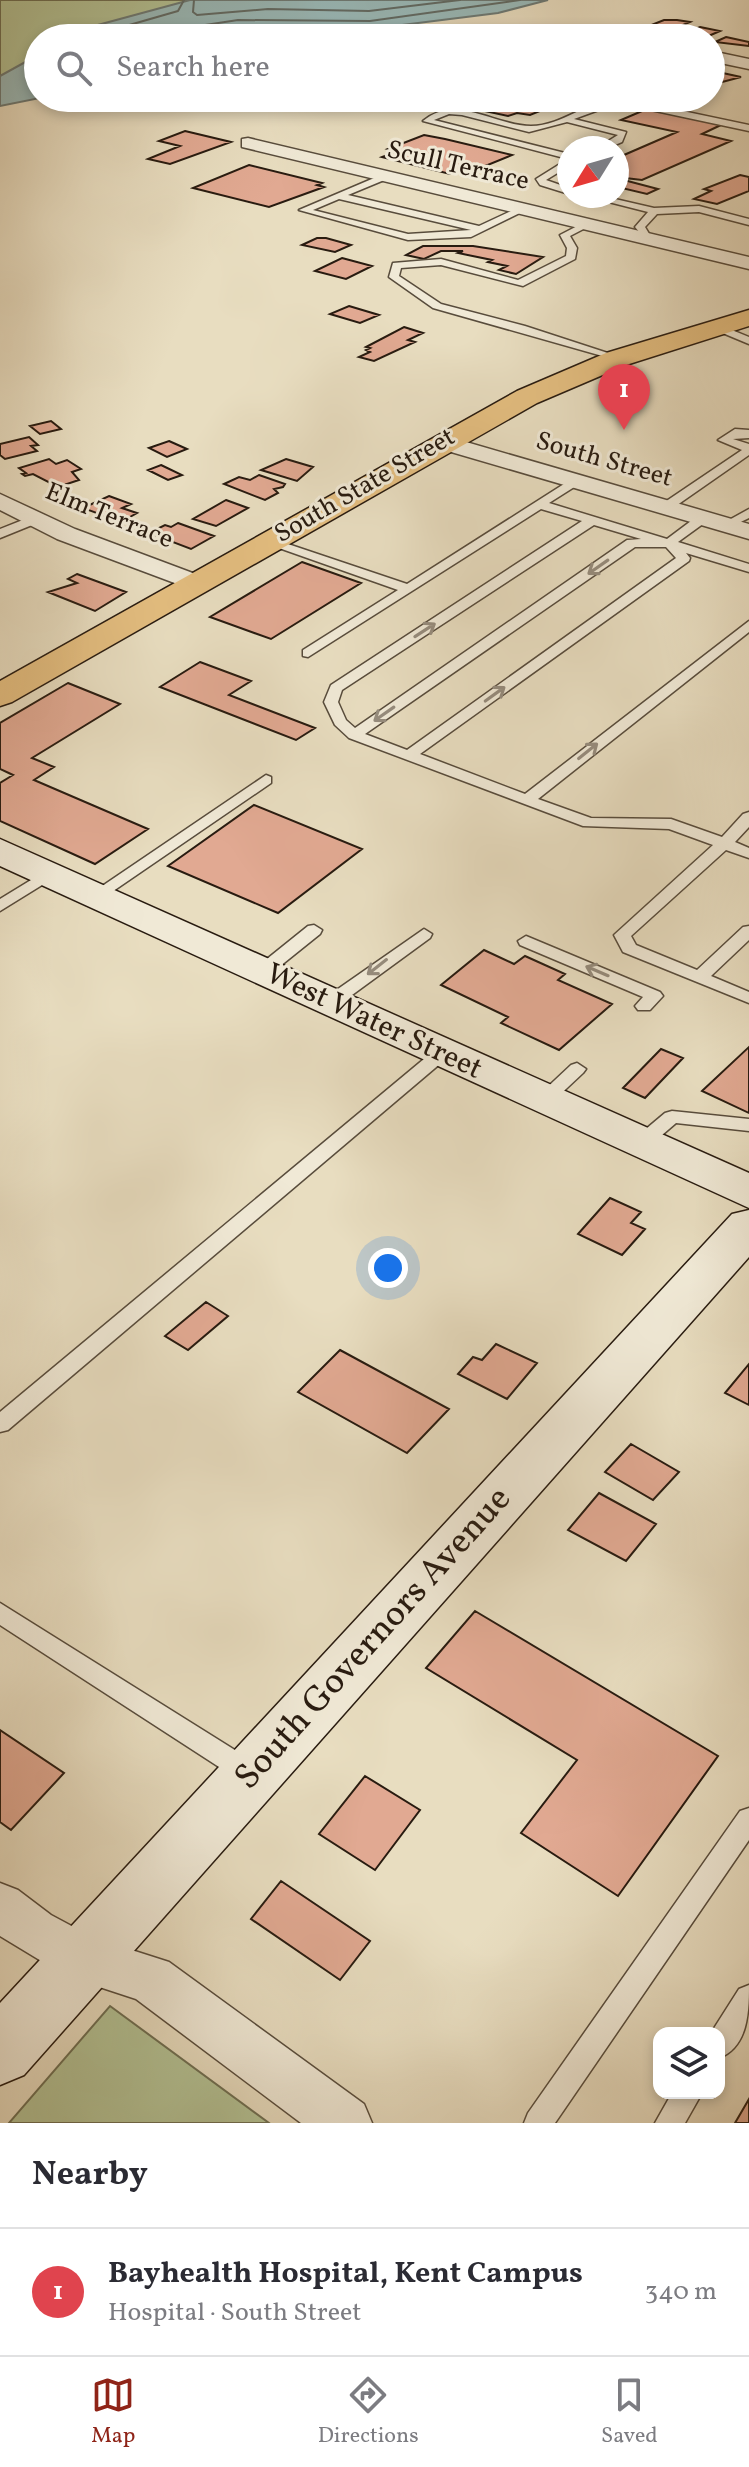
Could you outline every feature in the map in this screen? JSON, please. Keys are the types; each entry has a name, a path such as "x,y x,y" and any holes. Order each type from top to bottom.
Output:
{"main road":[{"name":"South State Street","path":"0,695 442,442 527,397 616,359 749,318"}],"street":[{"path":"725,59 749,64"},
{"name":"Scull Terrace","path":"248,143 749,263"},
{"name":"South Street","path":"442,442 749,532"},
{"name":"Elm Terrace","path":"0,501 33,520 197,583"},
{"name":"West Water Street","path":"0,851 749,1192"},
{"name":"South Governors Avenue","path":"0,2052 749,1226"},
{"path":"0,1906 33,1932 84,1959 151,1979 345,2123"}],"lane":[{"path":"557,157 427,121 436,114 453,112 528,129 583,112"},
{"path":"674,112 749,128"},
{"path":"563,119 623,134 622,136"},
{"path":"557,168 541,179 543,183 557,187"},
{"path":"386,176 304,210 408,237 468,235 525,208"},
{"path":"339,196 479,229"},
{"path":"629,205 654,211 699,209 749,222"},
{"path":"646,237 640,227 654,211"},
{"path":"590,223 565,235 572,248 571,257 519,284 441,262 397,265 394,277 437,306 521,328 616,359"},
{"path":"717,327 749,341"},
{"path":"749,434 735,433 724,440 749,449"},
{"path":"666,507 749,449"},
{"path":"308,653 575,481"},
{"path":"539,504 749,568"},
{"path":"354,735 632,543 669,543 714,522 749,513"},
{"path":"0,534 33,520"},
{"path":"593,520 336,688 331,702 340,722 354,735 589,823 671,824 749,853"},
{"path":"268,542 408,589"},
{"path":"409,755 684,558 669,543"},
{"path":"527,800 749,625"},
{"path":"97,895 266,780"},
{"path":"749,817 622,935 629,948 749,998"},
{"path":"0,906 49,874"},
{"path":"263,971 314,930"},
{"path":"699,978 749,931"},
{"path":"331,1002 424,934"},
{"path":"526,941 654,996 644,1006"},
{"path":"0,1424 442,1053"},
{"path":"545,1099 577,1069"},
{"path":"641,1143 672,1117 749,1125"},
{"path":"0,1613 250,1774"},
{"path":"538,2123 749,1819"},
{"path":"725,2036 749,1998"},
{"path":"669,2123 684,2099"}],"green space":[{"path":"0,0 210,0 135,24 24,24 24,69 0,78"},
{"path":"110,2006 269,2123 9,2123"}],"water":[{"path":"190,0 548,0 498,13 410,24 101,24"},
{"path":"24,63 24,101 0,106 0,76"}],"building":[{"path":"664,20 690,22 685,24 654,24"},
{"path":"725,37 749,42 749,46 725,43"},
{"path":"725,74 741,77 725,81"},
{"path":"489,112 537,112 530,115 517,113 508,116"},
{"path":"640,112 668,112 723,124 702,134 731,141 642,180 629,178 629,153 677,132 621,120"},
{"path":"185,131 231,142 170,164 148,159 180,146 159,141"},
{"path":"424,135 512,155 473,171 463,169 450,174 382,157 398,151 388,149"},
{"path":"249,165 322,183 317,185 324,187 269,207 193,188"},
{"path":"740,175 749,177 749,191 717,204 694,199 711,191 704,189"},
{"path":"629,181 658,189 647,194 629,190"},
{"path":"317,238 351,245 335,252 302,245"},
{"path":"423,246 473,246 543,257 516,274 499,270 507,266 488,262 492,260 458,253 463,251 441,251 424,259 406,255"},
{"path":"342,258 372,266 346,279 315,271"},
{"path":"349,306 379,315 360,323 330,314"},
{"path":"404,327 423,333 408,340 415,342 374,361 359,357 370,352 366,350 370,348 366,347"},
{"path":"51,421 61,429 40,434 30,426"},
{"path":"29,437 38,445 31,446 37,451 5,459 0,455 0,444"},
{"path":"169,441 187,449 167,457 149,448"},
{"path":"49,459 56,464 67,460 81,469 72,472 79,480 58,487 33,474 25,476 22,474 26,473 19,468"},
{"path":"286,459 313,467 297,481 261,470"},
{"path":"161,465 182,475 168,480 148,470"},
{"path":"259,475 285,484 274,489 278,493 265,500 224,484 239,477 250,480"},
{"path":"109,496 131,504 122,508 137,513 121,522 83,508"},
{"path":"226,500 248,508 216,526 193,519"},
{"path":"178,523 214,536 191,549 149,533"},
{"path":"302,562 361,583 271,639 210,617"},
{"path":"77,574 126,592 95,611 48,592 77,583 68,579"},
{"path":"200,662 251,681 229,695 315,728 296,740 160,687"},
{"path":"68,683 120,704 32,758 54,767 34,780 148,829 95,864 0,821 0,783 13,775 0,769 0,723"},
{"path":"254,805 362,849 278,913 168,866"},
{"path":"484,950 514,964 525,956 565,974 558,980 612,1004 559,1050 501,1023 508,1017 441,985"},
{"path":"749,1047 749,1113 702,1091"},
{"path":"661,1049 683,1058 645,1098 623,1088"},
{"path":"610,1198 641,1212 631,1223 645,1229 622,1255 578,1234"},
{"path":"206,1302 228,1316 188,1350 165,1336"},
{"path":"496,1344 537,1363 507,1399 458,1374 473,1357 482,1360"},
{"path":"340,1350 449,1409 407,1453 298,1392"},
{"path":"749,1364 749,1405 725,1393"},
{"path":"631,1444 679,1472 653,1500 605,1472"},
{"path":"599,1493 656,1524 626,1561 568,1530"},
{"path":"475,1611 718,1756 618,1896 521,1833 577,1760 426,1668"},
{"path":"0,1730 64,1773 11,1830 0,1822"},
{"path":"365,1776 420,1810 375,1870 319,1834"},
{"path":"281,1881 370,1941 340,1980 251,1919"},
{"path":"749,2099 749,2123 735,2123"}],"place":[{"name":"Bayhealth Hospital, Kent Campus","path":"624,430"}]}
